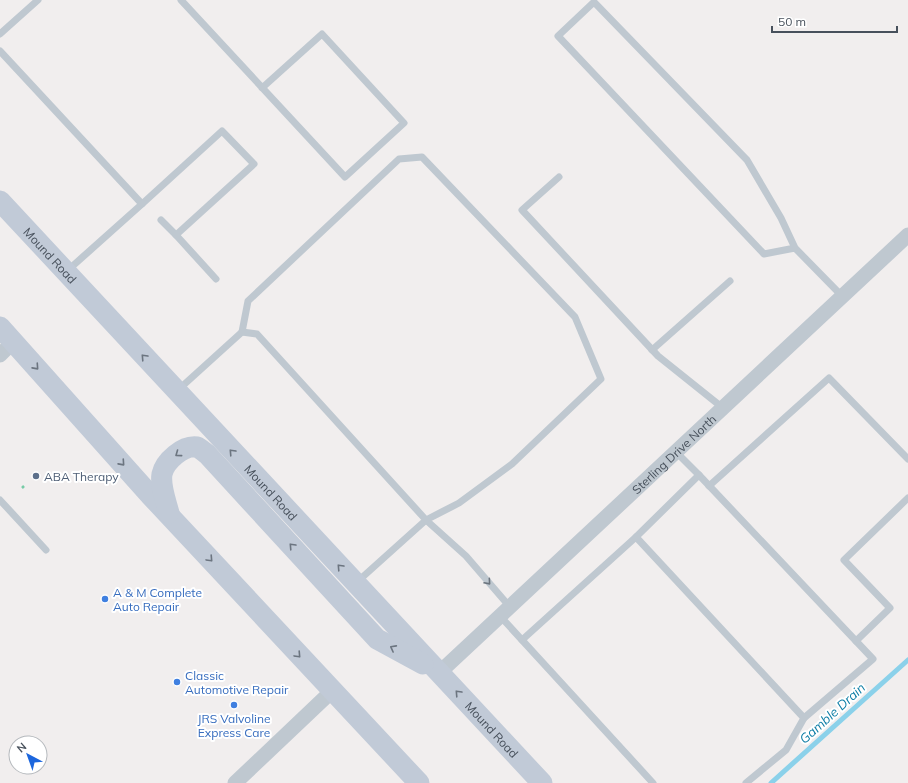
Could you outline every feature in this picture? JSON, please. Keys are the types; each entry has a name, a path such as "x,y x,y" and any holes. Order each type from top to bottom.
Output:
{"main road":[{"name":"Mound Road","path":"0,201 176,392 542,783"},
{"path":"4,341 170,516 418,783"},
{"path":"170,516 162,485 162,473 167,463 177,454 187,448 198,447 207,454 377,639 439,673"}],"street":[{"name":"Sterling Drive North","path":"439,673 908,235"},
{"path":"235,783 332,691"}],"lane":[{"path":"0,34 38,0"},
{"path":"181,0 262,88 345,177 404,123 322,34 262,88"},
{"path":"795,248 764,254 558,36 594,2 747,160 781,218 795,248 842,296"},
{"path":"0,51 142,204"},
{"path":"66,272 222,131 254,164 176,235"},
{"path":"176,392 242,332 248,301 399,159 422,157 575,317 601,379 512,464 459,503 426,520 356,583"},
{"path":"559,177 522,210 658,356 723,408"},
{"path":"161,220 216,279"},
{"path":"652,350 730,281"},
{"path":"242,332 257,334 426,520 466,556 505,611 522,640 653,783"},
{"path":"709,486 829,378 908,459"},
{"path":"676,452 873,659 804,718 786,750 746,783"},
{"path":"522,640 636,537 698,475"},
{"path":"856,641 890,608 844,560 908,498"},
{"path":"0,500 46,550"},
{"path":"636,537 804,718"}],"waterway":[{"name":"Gamble Drain","path":"771,783 908,660"}],"place":[{"name":"ABA Therapy","path":"36,476"},
{"name":"A & M Complete Auto Repair","path":"105,599"},
{"name":"Classic Automotive Repair","path":"177,682"},
{"name":"JRS Valvoline Express Care","path":"234,705"}]}
